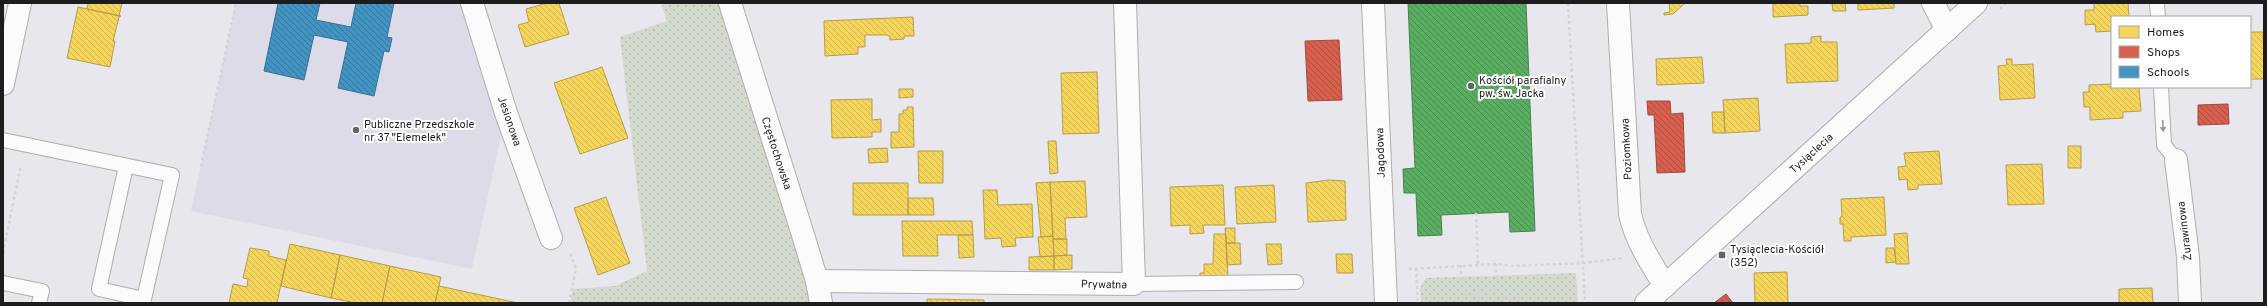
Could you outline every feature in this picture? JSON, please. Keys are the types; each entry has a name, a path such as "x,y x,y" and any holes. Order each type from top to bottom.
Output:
{"street":[{"name":"Jesionowa","path":"472,3 506,113 551,238"},
{"name":"Częstochowska","path":"730,3 817,280 821,303"},
{"name":"Prywatna","path":"817,280 1134,284 1125,3"},
{"name":"Jagodowa","path":"1374,3 1386,303"},
{"name":"Poziomkowa","path":"1618,3 1630,214 1633,230 1665,286"},
{"path":"1933,3 1947,30"},
{"name":"Tysiąclecia","path":"1646,303 1976,3"},
{"path":"3,84 16,5"},
{"name":"Żurawinowa","path":"2176,160 2188,257 2190,303"}],"lane":[{"path":"2157,3 2158,16"},
{"path":"2161,88 2164,145 2176,160"},
{"path":"3,140 172,175 144,299 99,289 126,166"},
{"path":"1134,284 1296,282"},
{"path":"3,283 42,291 40,303"}],"path":[{"path":"201,166 236,3"},
{"path":"1568,3 1584,262 1585,303"},
{"path":"3,253 26,145"},
{"path":"1476,213 1478,265"},
{"path":"551,238 568,248 576,269 569,303"},
{"path":"1385,270 1461,265 1496,264 1514,266 1584,262 1625,257"},
{"path":"1461,265 1461,278 1465,288 1476,294 1490,289 1496,278 1496,264"},
{"path":"1416,268 1418,303"},
{"path":"1490,289 1517,303"},
{"path":"1474,303 1476,294"}],"shaded area":[{"name":"Publiczne Przedszkole nr 37 \"Elemelek\"","path":"236,3 472,3 506,113 472,269 191,211"},
{"path":"661,3 730,3 821,303 570,303 573,289 615,286 647,271 620,37 667,21"},
{"path":"1576,273 1578,303 1421,303 1420,288 1426,278"}],"building: Homes":[{"path":"88,3 122,3 119,16 87,9"},
{"path":"547,3 559,3 569,34 525,47 518,25 529,22 526,9"},
{"path":"1669,3 1685,3 1673,14 1664,15 1664,13 1670,12"},
{"path":"1773,3 1800,3 1800,6 1808,6 1808,15 1773,17"},
{"path":"1832,3 1845,3 1846,11 1833,11"},
{"path":"1858,3 1894,3 1894,8 1858,10"},
{"path":"2094,3 2128,3 2129,16 2111,16 2111,31 2096,32 2095,24 2085,25 2085,10 2094,10"},
{"path":"78,7 121,16 119,17 113,41 115,41 110,67 67,58"},
{"path":"913,17 914,36 904,36 904,39 890,40 890,36 886,35 865,35 865,47 858,47 858,54 825,56 824,21"},
{"path":"2251,32 2263,32 2264,79 2251,79"},
{"path":"1821,36 1821,42 1837,42 1838,81 1787,83 1785,44 1811,43 1811,37"},
{"path":"1702,57 1704,83 1657,85 1656,59"},
{"path":"2006,59 2012,59 2012,65 2033,64 2035,98 2000,100 1998,66 2007,65"},
{"path":"602,67 628,138 580,154 554,83"},
{"path":"1097,72 1099,133 1063,134 1061,73"},
{"path":"2111,84 2111,88 2139,88 2141,111 2123,112 2123,118 2090,120 2090,107 2084,107 2083,92 2089,92 2089,85"},
{"path":"899,89 913,89 913,97 899,98"},
{"path":"1758,98 1760,131 1725,133 1723,100"},
{"path":"872,99 872,120 881,119 881,132 872,132 872,137 832,138 831,100"},
{"path":"907,107 913,107 914,147 891,148 891,132 899,132 899,114 903,114 903,110 907,110"},
{"path":"1712,112 1724,112 1725,133 1713,133"},
{"path":"1048,141 1056,141 1058,173 1050,174"},
{"path":"2068,146 2081,146 2081,168 2068,168"},
{"path":"887,148 888,162 869,163 868,149"},
{"path":"918,151 943,151 943,183 919,183"},
{"path":"1939,151 1942,184 1918,185 1918,189 1908,190 1907,179 1899,180 1898,167 1906,166 1904,153"},
{"path":"2042,164 2044,204 2008,205 2006,165"},
{"path":"1329,180 1345,181 1346,220 1308,222 1306,183"},
{"path":"1085,181 1087,217 1065,218 1066,239 1053,239 1050,182"},
{"path":"1050,182 1053,236 1041,237 1036,183"},
{"path":"853,183 908,183 908,215 853,215"},
{"path":"1223,185 1225,225 1203,225 1204,233 1190,234 1190,225 1171,226 1170,187"},
{"path":"1274,185 1276,222 1237,224 1235,187"},
{"path":"983,190 997,190 998,205 1032,204 1033,237 1015,238 1016,246 1002,247 1001,238 985,239"},
{"path":"606,197 630,263 598,275 574,208"},
{"path":"1884,197 1886,235 1851,237 1851,241 1844,241 1843,224 1840,224 1840,217 1842,217 1841,199"},
{"path":"908,198 933,198 934,215 908,215"},
{"path":"902,221 972,221 973,235 937,235 938,256 903,256"},
{"path":"1225,228 1235,228 1235,243 1226,243"},
{"path":"1907,233 1909,264 1896,264 1894,234"},
{"path":"1214,234 1226,234 1228,278 1200,278 1200,273 1204,273 1204,264 1213,264"},
{"path":"958,235 973,235 974,257 959,258"},
{"path":"1053,236 1054,256 1040,257 1038,237"},
{"path":"1053,239 1067,239 1067,255 1054,256"},
{"path":"1226,243 1240,243 1241,264 1227,265"},
{"path":"290,244 340,255 331,298 281,286"},
{"path":"1266,244 1281,244 1282,264 1268,265"},
{"path":"250,248 269,251 269,256 286,260 277,303 229,303 233,284 247,287 248,279 243,278"},
{"path":"1886,248 1894,248 1896,262 1886,263"},
{"path":"1336,254 1352,254 1353,273 1337,273"},
{"path":"340,255 390,266 382,303 356,303 331,298"},
{"path":"1072,255 1072,269 1054,270 1054,256"},
{"path":"1054,256 1054,270 1029,270 1029,257"},
{"path":"390,266 441,277 435,303 382,303"},
{"path":"1787,272 1788,303 1755,303 1754,273"},
{"path":"439,286 518,303 435,303"},
{"path":"2152,288 2153,303 2119,303 2119,289"},
{"path":"927,299 984,300 984,303 927,303"}],"building: Shops":[{"path":"1339,40 1342,100 1308,101 1305,41"},
{"path":"1647,101 1670,101 1671,114 1683,113 1685,172 1657,173 1654,115 1648,115"},
{"path":"2228,104 2229,124 2198,125 2198,105"},
{"path":"1726,294 1733,303 1714,303"}],"building: Schools":[{"path":"278,3 320,3 316,20 351,27 356,3 394,3 387,37 392,38 389,52 384,51 374,96 338,88 348,42 314,35 304,80 264,71"}],"building: Public":[{"name":"Kościół parafialny pw. św. Jacka","path":"1408,3 1526,3 1535,231 1510,232 1509,212 1441,215 1442,235 1418,236 1416,193 1404,193 1403,169 1415,168"}],"place":[{"name":"Kościół parafialny pw. św. Jacka","path":"1471,86"},
{"name":"Publiczne Przedszkole nr 37 \"Elemelek\"","path":"356,130"},
{"name":"Tysiąclecia-Kościół (352)","path":"1722,255"}]}
